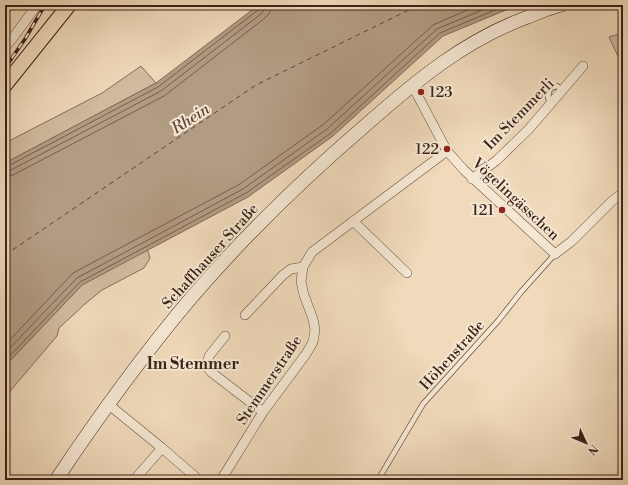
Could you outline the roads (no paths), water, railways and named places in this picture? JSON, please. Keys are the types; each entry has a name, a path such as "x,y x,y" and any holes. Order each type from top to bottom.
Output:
{"main road":[{"path":"5,85 69,5"},
{"name":"Schaffhauser Straße","path":"56,480 108,404 156,341 191,299 272,211 325,160 415,82 458,51 478,39 509,24 561,5"}],"street":[{"path":"5,47 37,5"},
{"name":"Im Stemmerli","path":"472,179 510,148 528,130 583,66"},
{"name":"Vögelingässchen","path":"415,82 447,151 472,179 555,254 572,241 612,201 623,193"},
{"name":"Stemmerstraße","path":"220,480 263,412 306,354 313,342 315,330 313,319 301,285 303,267 312,252 447,151"},
{"path":"353,221 407,274"},
{"path":"245,315 283,275 291,269 303,267"},
{"path":"225,336 209,356 207,367 211,372 263,412"},
{"path":"108,404 199,480"},
{"path":"134,480 162,448"}],"lane":[{"name":"Höhenstraße","path":"378,480 423,404 498,321 555,254"}],"water":[{"name":"Rhein","path":"260,5 518,5 443,36 333,136 248,197 82,285 5,366 5,163 156,83"}],"railway":[{"path":"5,68 25,39 45,5"}],"place":[{"name":"123","path":"421,92"},
{"name":"122","path":"447,149"},
{"name":"121","path":"502,210"}],"district":[{"name":"Im Stemmer","path":"193,363"}]}
